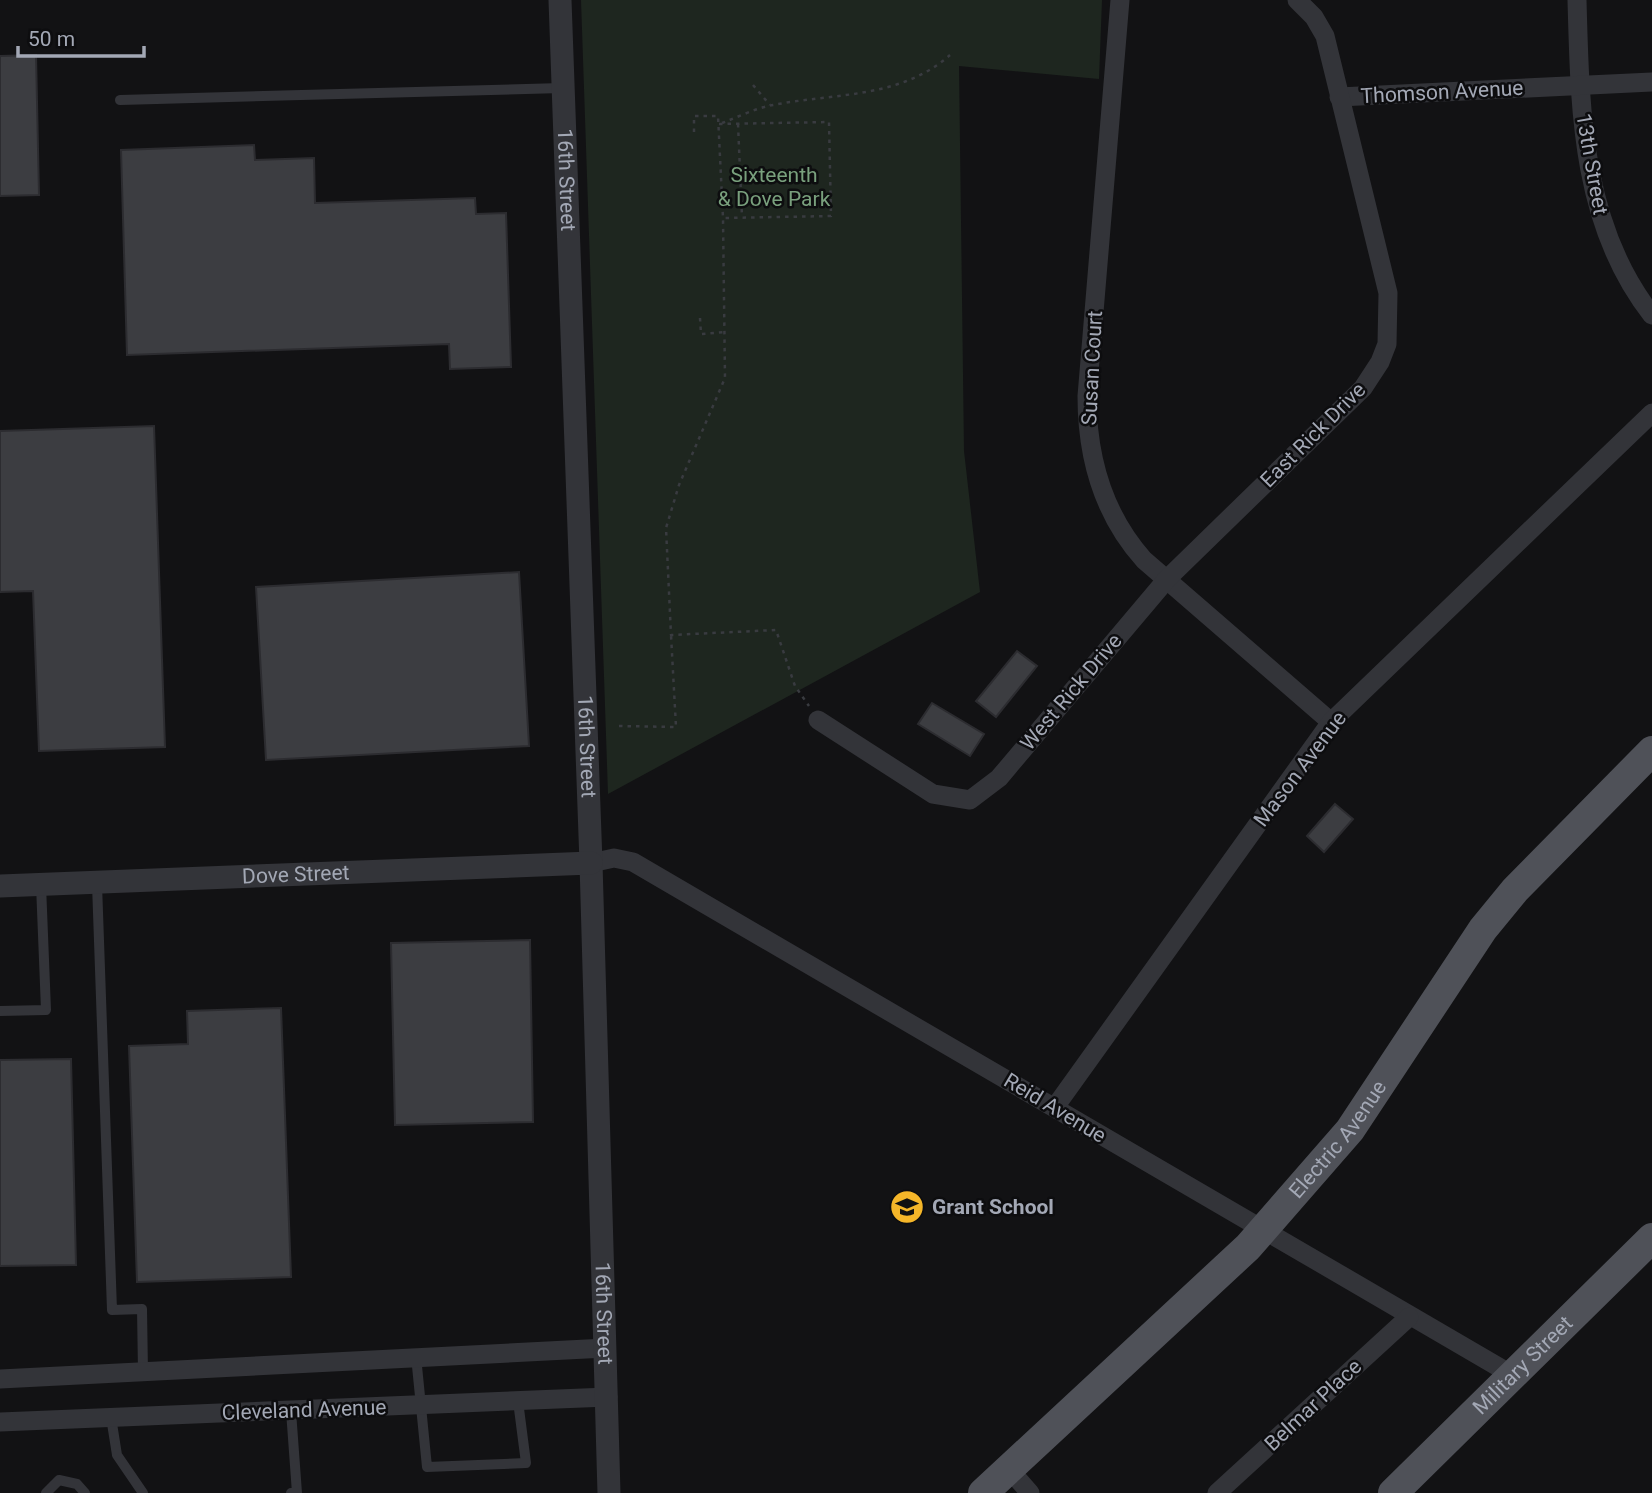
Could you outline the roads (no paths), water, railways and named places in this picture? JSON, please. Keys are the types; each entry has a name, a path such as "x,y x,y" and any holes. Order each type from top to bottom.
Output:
{"main road":[{"name":"Electric Avenue","path":"983,1493 1262,1230 1350,1130 1483,929 1515,890 1575,826 1652,751"},
{"name":"Military Street","path":"1393,1493 1652,1238"}],"street":[{"name":"16th Street","path":"560,0 591,863 609,1493"},
{"name":"Susan Court","path":"1120,0 1087,428 1096,471 1111,514 1124,538 1331,722"},
{"name":"Thomson Avenue","path":"1297,0 1314,17 1325,36 1339,97 1652,82"},
{"name":"13th Street","path":"1577,0 1579,85 1592,182 1601,221 1617,261 1652,315"},
{"name":"East Rick Drive","path":"1167,579 1363,388 1387,344 1388,293 1339,97"},
{"name":"Mason Avenue","path":"1055,1107 1331,722 1652,413"},
{"name":"West Rick Drive","path":"818,720 933,794 970,800 999,778 1167,579"},
{"name":"Reid Avenue","path":"591,863 614,858 633,862 1514,1376"},
{"name":"Dove Street","path":"0,886 591,863"},
{"name":"Belmar Place","path":"1217,1493 1409,1317"},
{"path":"0,1379 606,1348"},
{"name":"Cleveland Avenue","path":"0,1422 608,1397"},
{"path":"1009,1469 1030,1493"}],"lane":[{"path":"120,100 563,88"},
{"path":"97,882 112,1310 142,1309 144,1373"},
{"path":"0,1011 46,1010 41,884"},
{"path":"416,1356 427,1467 526,1463 518,1401"},
{"path":"291,1411 297,1493 291,1493"},
{"path":"111,1417 117,1455 143,1493"},
{"path":"46,1493 60,1480 77,1484 85,1493"}],"place":[{"name":"Grant School","path":"907,1207"}],"park label":[{"name":"Sixteenth & Dove Park","path":"774,187"}]}
